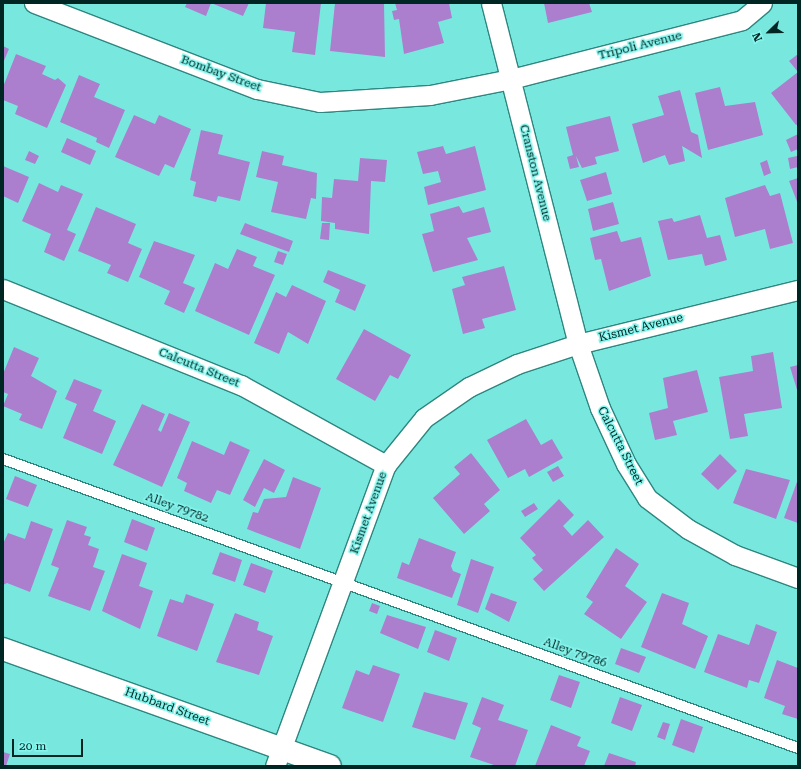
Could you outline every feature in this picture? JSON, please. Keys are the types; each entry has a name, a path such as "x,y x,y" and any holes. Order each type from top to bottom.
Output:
{"main road":[{"name":"Hubbard Street","path":"3,649 278,757 330,766"}],"street":[{"name":"Bombay Street","path":"34,3 257,89 320,102 430,95 511,79"},
{"name":"Cranston Avenue","path":"491,3 578,344"},
{"name":"Tripoli Avenue","path":"511,79 742,20 762,3"},
{"name":"Calcutta Street","path":"3,289 241,385 386,465"},
{"name":"Kismet Avenue","path":"278,757 386,465 424,418 469,387 517,364 578,344 798,290"},
{"name":"Calcutta Street","path":"578,344 600,408 647,498 688,529 735,555 798,578"}],"lane":[{"name":"Alley 79782","path":"3,459 343,582"},
{"name":"Alley 79786","path":"343,582 798,748"}],"building":[{"path":"187,3 211,3 206,16 185,7"},
{"path":"211,3 249,3 243,16"},
{"path":"266,3 321,3 315,55 292,52 295,32 263,28"},
{"path":"335,3 384,3 385,57 330,51"},
{"path":"395,3 449,3 452,18 438,22 444,43 404,54 399,19 394,20 392,11 397,10"},
{"path":"544,3 589,3 592,12 548,23"},
{"path":"3,46 9,49 3,63"},
{"path":"16,54 46,66 42,74 55,80 58,78 66,85 47,128 15,114 18,106 3,100 3,87"},
{"path":"798,54 798,72 789,61"},
{"path":"798,72 798,124 796,125 771,93"},
{"path":"79,75 100,84 94,97 125,110 109,148 96,142 97,138 60,122"},
{"path":"720,87 725,106 755,102 763,135 708,150 695,93"},
{"path":"680,90 691,132 698,135 702,158 682,146 685,161 669,165 665,155 643,163 632,124 664,115 658,96"},
{"path":"134,115 155,124 159,115 191,129 174,168 165,164 159,176 115,157"},
{"path":"610,116 619,151 595,157 597,164 582,168 576,156 579,167 570,169 567,157 573,155 566,127"},
{"path":"201,130 223,135 218,154 250,162 240,201 218,196 216,202 193,196 196,182 190,180"},
{"path":"798,134 798,149 791,152 786,140"},
{"path":"67,138 96,151 90,165 61,152"},
{"path":"443,146 446,154 475,146 486,190 428,205 424,187 441,182 438,171 423,174 417,152"},
{"path":"29,151 39,156 35,164 25,160"},
{"path":"262,151 284,156 282,165 317,173 316,199 311,198 306,219 271,212 278,182 256,177"},
{"path":"797,156 798,167 790,169 788,158"},
{"path":"360,158 387,160 385,182 371,181 369,234 335,229 335,223 321,221 322,197 332,198 334,179 358,181"},
{"path":"767,160 771,173 764,176 760,163"},
{"path":"3,166 29,177 18,203 3,196"},
{"path":"606,172 612,194 587,201 580,180"},
{"path":"798,178 798,204 789,181"},
{"path":"39,183 58,192 61,185 83,194 67,230 76,234 64,261 44,252 51,234 22,221"},
{"path":"765,185 770,196 780,193 793,243 770,249 765,229 735,237 725,198"},
{"path":"613,202 619,224 593,231 588,209"},
{"path":"459,206 463,213 484,207 491,232 467,238 478,260 433,272 422,234 434,231 430,214"},
{"path":"96,207 136,224 128,243 142,249 128,282 107,273 111,265 78,251"},
{"path":"700,215 707,238 720,235 727,260 705,266 702,254 668,260 658,221 672,218 674,222"},
{"path":"245,223 293,241 289,252 240,234"},
{"path":"322,223 330,223 329,240 320,239"},
{"path":"617,231 621,242 641,237 651,276 609,291 601,259 595,260 590,238"},
{"path":"154,241 195,255 183,283 195,288 184,313 164,304 170,291 139,277"},
{"path":"237,249 257,257 253,266 275,275 249,335 195,311 215,263 228,269"},
{"path":"278,251 287,254 283,265 274,262"},
{"path":"504,266 516,310 482,319 485,328 463,334 452,289 465,285 462,277"},
{"path":"328,270 366,285 355,311 335,302 340,290 323,282"},
{"path":"292,285 326,301 308,344 288,332 279,354 254,343 276,292 286,297"},
{"path":"364,329 411,355 398,379 390,375 375,401 336,379"},
{"path":"14,347 39,358 31,376 57,391 42,429 19,420 22,414 3,406 8,394 3,392 3,374"},
{"path":"773,352 782,408 744,414 748,436 730,439 719,377 753,371 751,356"},
{"path":"798,365 798,393 790,367"},
{"path":"697,370 708,412 673,421 677,435 655,440 649,413 668,408 663,378"},
{"path":"74,379 102,390 93,411 116,421 102,454 63,438 77,404 65,399"},
{"path":"142,404 165,414 158,430 161,432 169,413 190,422 162,487 113,465"},
{"path":"526,419 541,445 552,439 563,458 529,477 525,469 508,478 487,440"},
{"path":"192,441 224,455 230,441 250,450 230,495 217,490 211,503 184,491 187,483 177,478"},
{"path":"471,453 500,490 484,504 490,511 464,534 433,498 460,474 454,467"},
{"path":"720,454 737,471 718,490 701,474"},
{"path":"264,459 285,470 274,493 264,488 255,507 243,500"},
{"path":"558,466 564,476 553,482 547,472"},
{"path":"746,469 790,480 776,519 733,503"},
{"path":"15,476 37,485 28,507 6,499"},
{"path":"293,477 321,488 300,549 247,529 253,512 258,513 264,499 286,497"},
{"path":"798,479 798,523 784,518"},
{"path":"559,499 574,515 563,526 572,536 588,520 604,537 544,591 533,579 543,570 532,558 536,555 520,538"},
{"path":"534,503 538,509 525,517 521,511"},
{"path":"132,519 155,528 147,551 124,542"},
{"path":"67,520 87,527 84,535 91,537 88,545 99,549 93,567 105,571 90,611 48,596 59,568 51,565"},
{"path":"31,521 53,529 30,592 7,583 3,585 3,544 8,533 25,539"},
{"path":"419,538 456,552 451,566 453,571 461,574 452,598 397,578 402,562 409,565"},
{"path":"616,548 639,564 625,586 647,602 621,639 584,614 593,602 586,597"},
{"path":"220,552 242,560 235,582 212,574"},
{"path":"122,554 147,563 139,586 153,591 140,629 102,611"},
{"path":"471,559 494,567 478,613 457,605"},
{"path":"251,563 273,571 265,593 243,585"},
{"path":"491,593 517,602 509,622 485,609"},
{"path":"662,593 689,603 682,624 708,636 695,669 641,647"},
{"path":"186,594 214,604 197,651 157,636 170,599 183,603"},
{"path":"372,603 380,606 377,614 369,611"},
{"path":"235,613 259,622 257,630 273,636 259,675 216,662"},
{"path":"387,615 426,627 418,649 380,633"},
{"path":"756,624 777,632 759,683 749,680 747,688 704,672 718,634 749,645"},
{"path":"435,630 457,638 449,661 427,652"},
{"path":"621,648 646,657 639,673 615,664"},
{"path":"777,660 798,668 798,719 782,714 785,706 764,698"},
{"path":"373,665 400,674 383,722 342,708 356,670 369,675"},
{"path":"559,675 580,682 571,708 550,700"},
{"path":"424,692 468,703 455,740 412,727"},
{"path":"482,697 504,705 498,720 528,730 515,766 497,766 470,757 481,728 472,724"},
{"path":"620,697 642,705 632,731 611,723"},
{"path":"681,719 703,727 694,753 672,745"},
{"path":"663,722 670,724 665,740 657,737"},
{"path":"551,725 581,737 577,746 590,751 584,766 535,766"},
{"path":"3,752 10,754 6,766 3,766"},
{"path":"609,753 636,762 635,766 604,766"}]}
